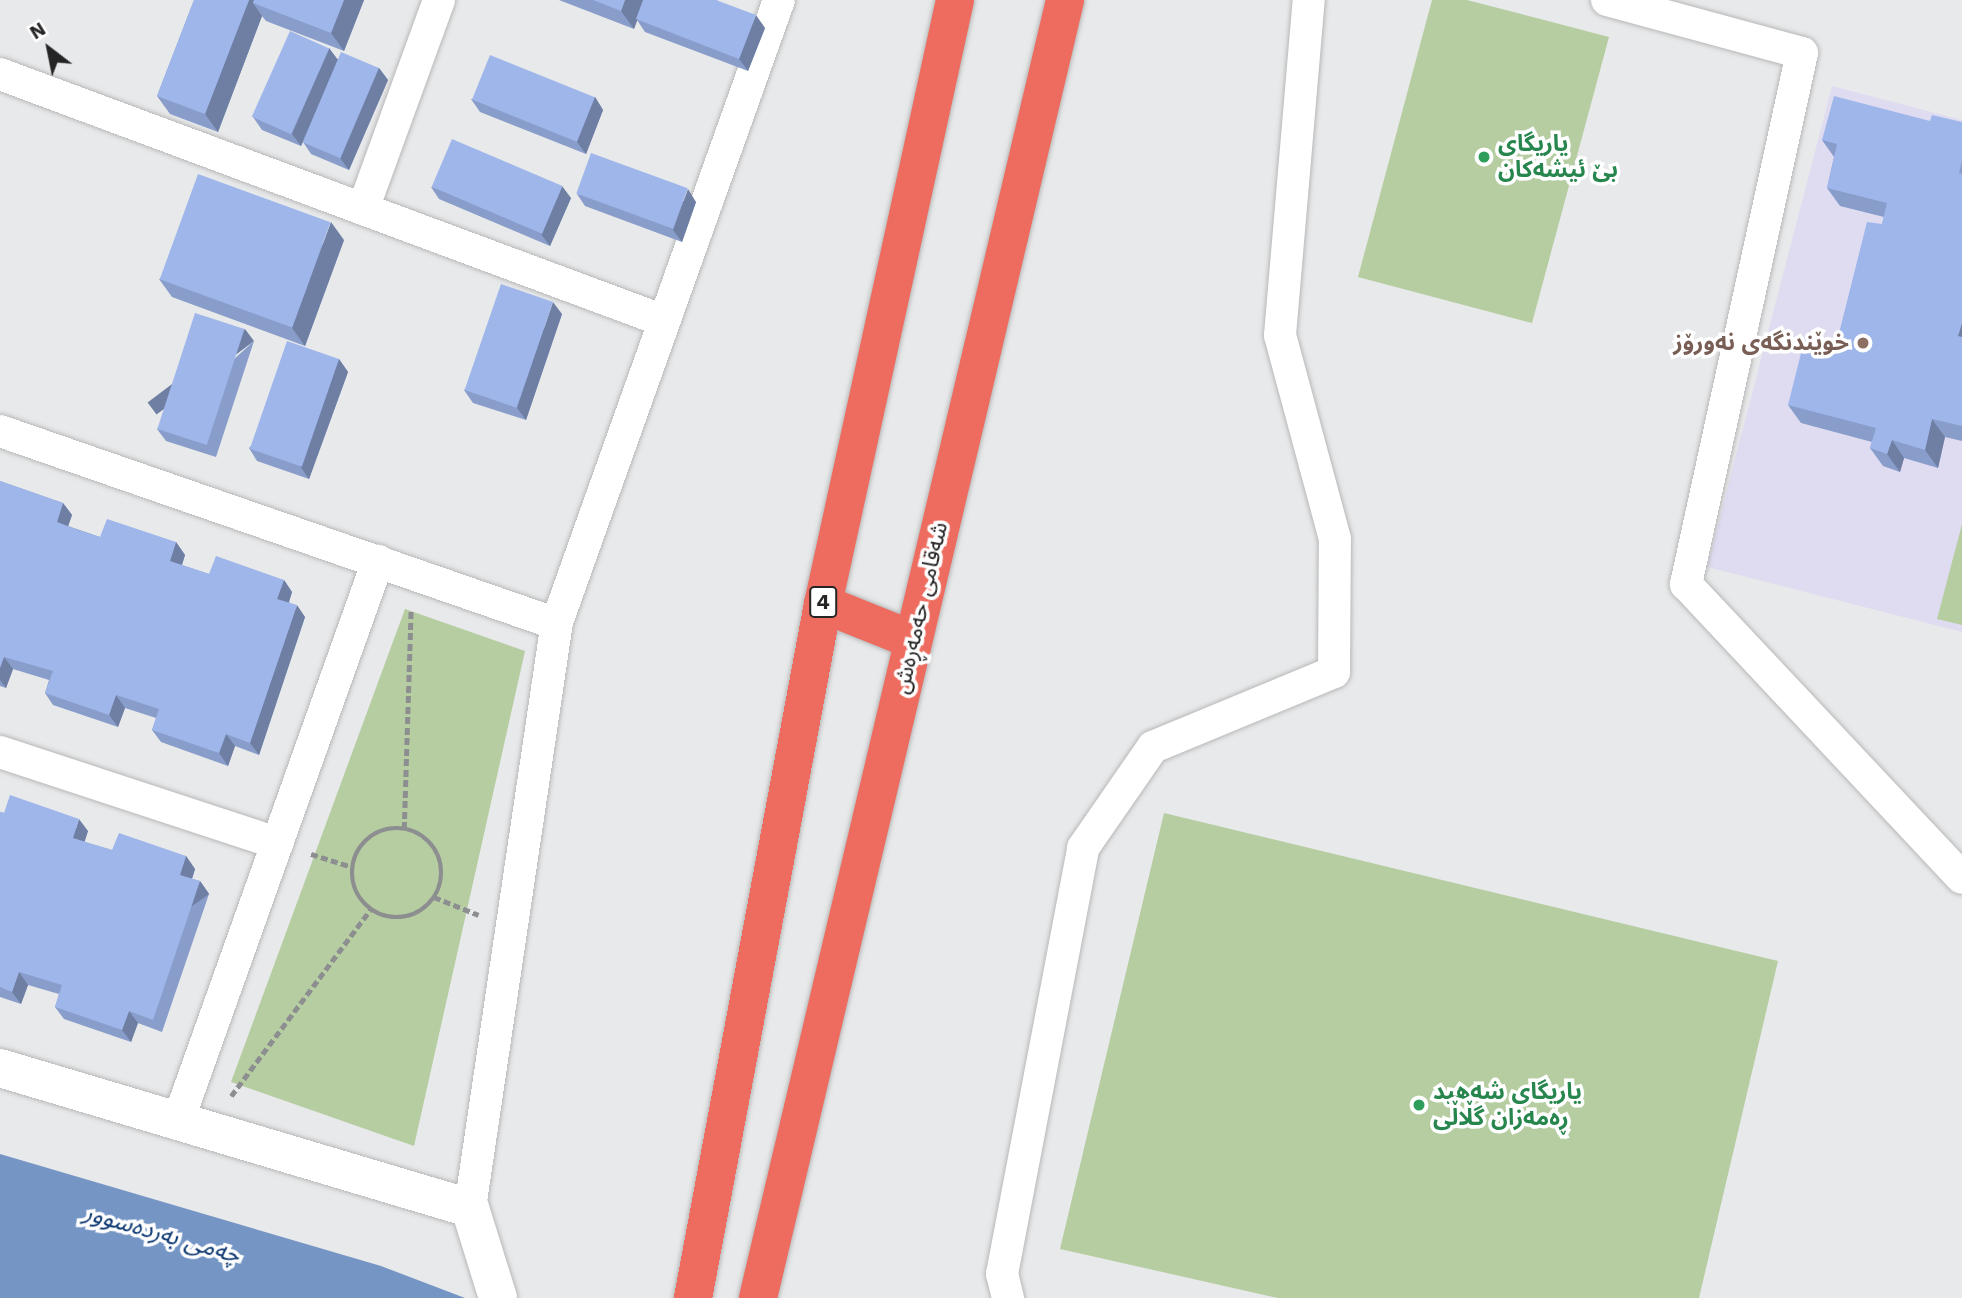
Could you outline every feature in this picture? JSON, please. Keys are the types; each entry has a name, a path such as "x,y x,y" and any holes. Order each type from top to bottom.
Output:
{"highway":[{"name":"4","path":"693,1298 712,1208 823,604 955,0"},
{"name":"شەقامی حەمەڕەش","path":"758,1298 775,1216 1065,0"},
{"path":"823,604 913,640"}],"street":[{"path":"363,209 439,0"},
{"path":"499,1298 470,1208 557,624 779,0"},
{"path":"1008,1298 1002,1274 1083,848 1153,747 1334,672 1335,539 1280,335 1309,0"},
{"path":"1607,0 1802,53 1686,583 1962,878"},
{"path":"0,74 664,321"},
{"path":"0,431 557,624"},
{"path":"192,1125 277,842 378,561"},
{"path":"0,752 277,842"},
{"path":"0,1068 470,1208"}],"path":[{"path":"404,830 412,573"},
{"path":"404,830 424,837 438,855 442,878 434,897 405,918 371,909 357,895 352,867 367,840 380,832 404,830"},
{"path":"277,842 352,867"},
{"path":"434,897 513,928"},
{"path":"192,1125 371,909"}],"shaded area":[{"name":"خوێندنگەی نەورۆز","path":"1832,86 1962,120 1962,632 1707,567"}],"green space":[{"name":"یاریگای بێ ئیشەکان","path":"1432,0 1467,0 1609,37 1532,323 1358,277"},
{"path":"1962,524 1962,625 1937,619"},
{"path":"405,609 525,651 414,1146 231,1082"},
{"name":"یاریگای شەهید ڕەمەزان گڵاڵی","path":"1164,813 1778,961 1699,1298 1278,1298 1060,1249"}],"water":[{"name":"چەمی بەردەسوور","path":"0,1154 381,1266 465,1298 0,1298"}],"building":[{"path":"194,0 249,0 205,114 157,96"},
{"path":"254,0 344,0 331,33 253,3"},
{"path":"593,0 625,0 621,11"},
{"path":"643,0 716,0 756,15 739,59 636,19"},
{"path":"290,31 329,48 291,134 252,117"},
{"path":"341,52 379,68 340,158 303,142"},
{"path":"490,55 595,97 577,142 472,100"},
{"path":"1834,96 1930,121 1932,115 1962,122 1962,161 1959,173 1962,174 1962,323 1958,336 1962,337 1962,426 1932,419 1925,450 1892,440 1887,454 1870,448 1876,428 1788,405 1805,337 1836,345 1867,222 1882,224 1887,203 1827,188 1837,144 1822,140"},
{"path":"452,139 562,186 542,234 432,187"},
{"path":"591,153 688,188 673,229 576,193"},
{"path":"198,174 330,222 292,327 160,279"},
{"path":"501,284 553,302 517,408 465,390"},
{"path":"195,313 244,329 207,445 157,429"},
{"path":"287,341 339,359 302,467 250,449"},
{"path":"0,481 63,503 57,522 78,530 100,537 107,519 176,542 170,561 209,574 216,556 284,580 277,599 297,605 250,743 226,734 219,753 152,730 159,709 116,695 109,715 45,693 53,671 4,657 0,668"},
{"path":"10,795 79,819 73,838 112,850 119,833 186,856 180,875 200,881 153,1020 129,1011 122,1030 55,1007 62,985 19,972 12,992 0,987 0,812 4,813"}],"place":[{"name":"یاریگای بێ ئیشەکان","path":"1484,157"},
{"name":"خوێندنگەی نەورۆز","path":"1863,343"},
{"name":"یاریگای شەهید ڕەمەزان گڵاڵی","path":"1419,1105"}]}
